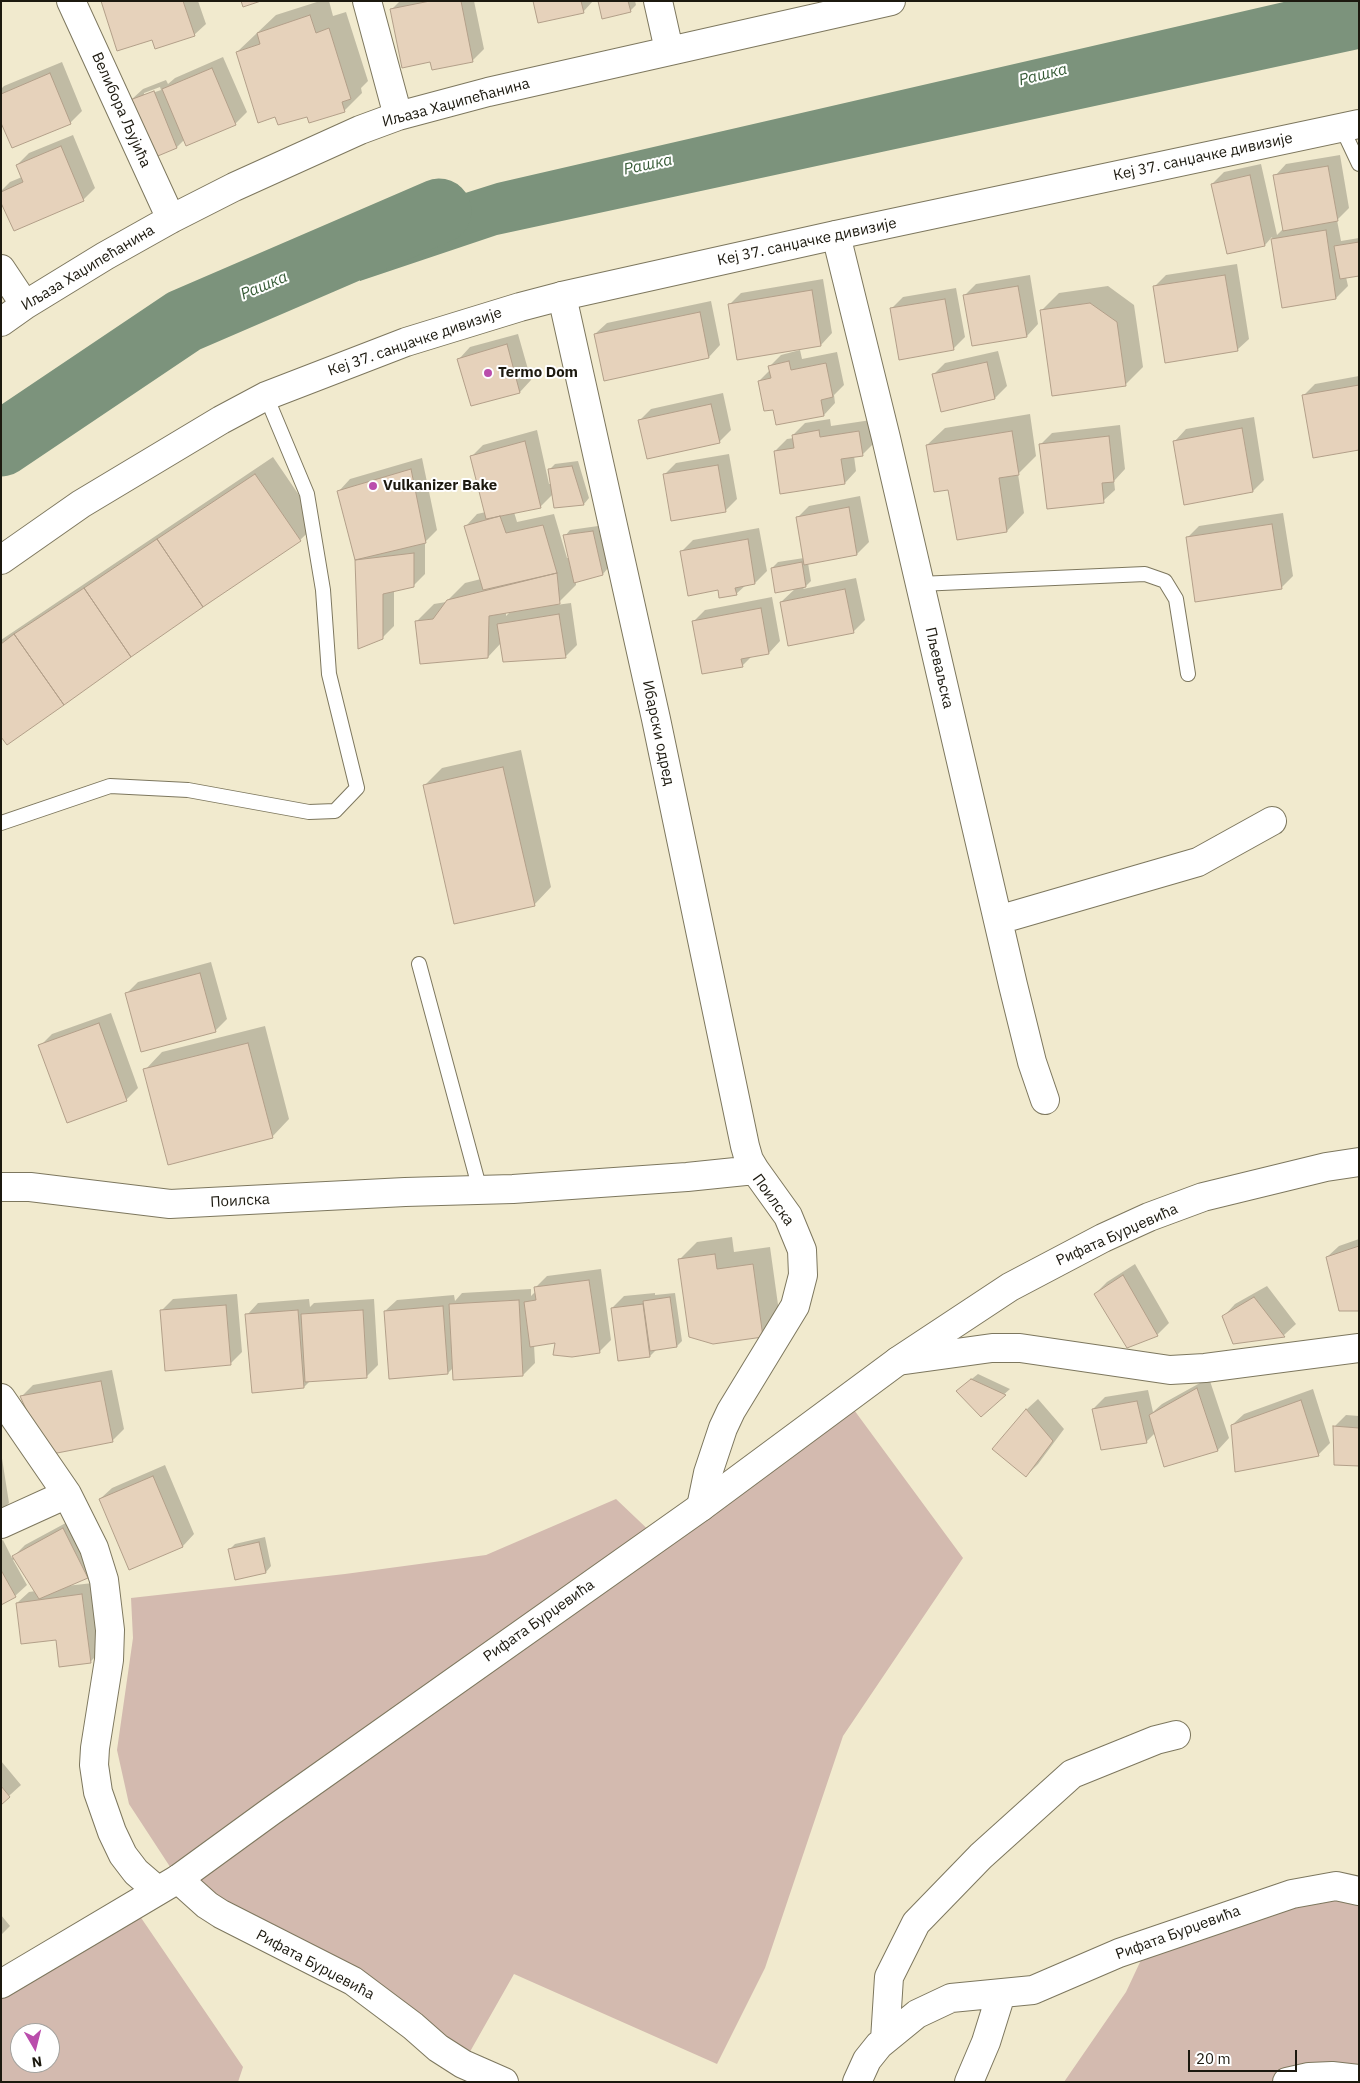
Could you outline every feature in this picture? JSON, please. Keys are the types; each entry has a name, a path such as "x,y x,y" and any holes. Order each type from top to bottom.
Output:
{"street":[{"name":"Велибора Љујића","path":"71,1 171,219"},
{"path":"367,1 398,116"},
{"path":"658,1 669,50"},
{"name":"Иљаза Хаџипећанина","path":"1,322 105,256 171,219 234,187 360,130 398,116 488,92 891,1"},
{"name":"Кеј 37. санџачке дивизије","path":"1,560 81,504 166,451 266,396 406,342 562,296 836,235 1350,126"},
{"name":"Пљеваљска","path":"836,235 1032,1062 1045,1100"},
{"path":"1,269 25,305"},
{"name":"Ибарски одред","path":"562,296 656,719 740,1124 749,1160 755,1170"},
{"path":"998,920 1198,862 1272,821"},
{"name":"Рифата Бурџевића","path":"1,1984 168,1884 701,1507 898,1361 1010,1287 1103,1238 1203,1197 1317,1169 1359,1162"},
{"name":"Поилска","path":"1,1187 30,1187 170,1204 480,1190 651,1180 755,1170 783,1208 793,1227 802,1250 803,1275 795,1306 723,1428 708,1473 701,1507"},
{"name":"Рифата Бурџевића","path":"898,1361 992,1348 1020,1348 1052,1351 1170,1370 1205,1368 1359,1348"},
{"path":"1,1398 67,1494 94,1548 104,1580 108,1606 109,1660 95,1756 98,1792 108,1823 123,1855 136,1872 168,1884"},
{"path":"1,1524 67,1494"},
{"path":"884,2040 889,1977 916,1923 981,1856 1072,1774 1156,1740 1176,1735"},
{"name":"Рифата Бурџевића","path":"168,1884 251,1931 273,1939 352,1982 406,2020 438,2048 463,2064 504,2082"},
{"name":"Рифата Бурџевића","path":"856,2082 867,2060 884,2040 917,2014 950,1998 1033,1990 1119,1953 1292,1894 1336,1886 1359,1891"},
{"path":"969,2082 986,2042 1000,1994"},
{"path":"1287,2082 1309,2077 1332,2076 1359,2079"}],"lane":[{"path":"1350,126 1359,164"},
{"path":"1,823 110,786 188,790 309,812 335,811 357,788 329,674 323,590 307,494 266,396"},
{"path":"919,584 1145,574 1166,581 1176,599 1188,674"},
{"path":"419,964 480,1190"}],"shaded area":[{"path":"846,1399 963,1558 843,1736 765,1968 717,2064 514,1974 463,2064 178,1879 129,1804 117,1750 133,1638 131,1598 345,1574 486,1555 616,1499 657,1538"},
{"path":"1359,1891 1359,2082 1064,2082 1126,1992 1149,1943"},
{"path":"133,1906 243,2067 238,2082 1,2082 1,1984"}],"water":[{"path":"1288,1 1359,1 1359,49 497,235 360,281 354,228 497,183"}],"building":[{"path":"101,1 183,1 195,36 155,49 152,40 117,51"},
{"path":"241,1 261,1 243,7"},
{"path":"430,1 461,1 473,62 432,70 430,62 402,68 390,9"},
{"path":"533,1 581,1 584,13 538,23"},
{"path":"598,1 628,1 631,12 602,19"},
{"path":"310,15 316,33 329,28 351,99 342,102 345,112 309,123 307,117 278,125 275,117 258,123 236,52 260,44 257,33"},
{"path":"212,68 236,125 186,146 162,89"},
{"path":"50,73 71,124 12,148 1,123 1,94"},
{"path":"154,91 177,148 153,158 130,100"},
{"path":"61,146 84,201 14,231 1,203 1,192 23,182 16,165"},
{"path":"1328,166 1338,221 1283,231 1273,175"},
{"path":"1250,175 1265,246 1227,254 1211,184"},
{"path":"1326,230 1336,299 1282,308 1271,239"},
{"path":"1359,242 1359,276 1340,279 1334,246"},
{"path":"1225,275 1238,351 1165,363 1153,286"},
{"path":"1018,286 1027,337 972,346 963,295"},
{"path":"812,290 821,346 737,360 728,304"},
{"path":"945,299 954,350 899,360 890,308"},
{"path":"1090,303 1117,322 1126,386 1052,396 1040,310"},
{"path":"700,312 709,358 604,381 594,334"},
{"path":"507,344 520,393 471,406 457,359"},
{"path":"789,361 791,370 826,363 833,397 821,400 824,416 776,425 773,410 764,411 758,381 771,378 768,366"},
{"path":"987,362 995,399 941,412 932,374"},
{"path":"1359,385 1359,450 1313,458 1302,395"},
{"path":"711,404 720,443 647,459 638,420"},
{"path":"1242,428 1253,492 1184,505 1173,441"},
{"path":"819,430 820,437 859,431 863,456 841,459 845,484 780,494 774,451 794,448 792,435"},
{"path":"1012,431 1019,475 999,478 1007,532 957,540 948,490 934,492 926,445"},
{"path":"1109,436 1114,482 1102,483 1104,503 1047,509 1039,444"},
{"path":"525,441 541,508 486,519 470,456"},
{"path":"718,465 726,512 671,521 663,474"},
{"path":"572,466 584,505 554,508 548,469"},
{"path":"411,469 426,543 355,560 337,491"},
{"path":"255,474 301,541 203,607 157,539"},
{"path":"849,507 857,555 804,565 796,517"},
{"path":"500,516 506,533 543,525 557,573 483,590 464,526"},
{"path":"1272,524 1282,589 1195,602 1186,537"},
{"path":"593,531 603,575 574,583 563,535"},
{"path":"157,539 203,607 131,657 84,588"},
{"path":"748,539 755,584 735,588 737,595 719,598 718,590 688,596 680,551"},
{"path":"414,553 414,587 383,594 383,639 358,649 355,560"},
{"path":"802,562 806,587 775,593 771,568"},
{"path":"557,573 560,604 489,616 488,658 420,664 415,621 433,619 447,600"},
{"path":"84,588 131,657 64,705 14,634"},
{"path":"845,589 854,633 788,646 780,602"},
{"path":"761,608 769,654 741,659 743,667 702,674 692,621"},
{"path":"559,614 566,658 503,662 497,624"},
{"path":"14,634 64,705 7,745 1,737 1,644"},
{"path":"503,767 535,906 454,924 423,785"},
{"path":"200,973 216,1032 141,1052 125,993"},
{"path":"99,1023 127,1101 67,1123 38,1045"},
{"path":"248,1043 273,1138 168,1165 143,1069"},
{"path":"1359,1246 1359,1311 1339,1311 1326,1257"},
{"path":"715,1254 717,1269 753,1264 763,1337 713,1344 689,1337 678,1259"},
{"path":"1123,1275 1158,1336 1127,1348 1094,1294"},
{"path":"589,1280 600,1353 572,1357 553,1355 555,1343 530,1347 524,1302 536,1300 534,1287"},
{"path":"670,1297 677,1347 650,1351 643,1301"},
{"path":"1254,1297 1285,1337 1233,1344 1222,1316"},
{"path":"519,1300 523,1376 453,1380 449,1304"},
{"path":"643,1304 650,1357 618,1361 611,1308"},
{"path":"226,1305 231,1365 165,1371 160,1310"},
{"path":"443,1306 448,1374 389,1379 384,1311"},
{"path":"298,1310 304,1388 252,1393 245,1314"},
{"path":"363,1310 367,1378 305,1382 301,1314"},
{"path":"971,1379 1006,1395 981,1417 956,1391"},
{"path":"101,1381 113,1442 47,1455 20,1396"},
{"path":"1197,1388 1218,1451 1164,1467 1149,1415"},
{"path":"1301,1400 1319,1456 1235,1472 1231,1425"},
{"path":"1137,1401 1147,1443 1101,1450 1092,1409"},
{"path":"1026,1409 1053,1441 1026,1477 992,1449"},
{"path":"1333,1426 1359,1428 1359,1466 1334,1465"},
{"path":"153,1476 183,1547 129,1570 99,1499"},
{"path":"63,1528 88,1578 39,1599 12,1556"},
{"path":"259,1542 266,1573 235,1580 228,1549"},
{"path":"1,1570 16,1597 1,1605"},
{"path":"82,1594 91,1663 59,1667 56,1640 21,1644 16,1603"},
{"path":"1,1786 10,1797 1,1805"}],"waterway":[{"name":"Рашка","path":"1,444 184,321 439,211"}],"place":[{"name":"Termo Dom","path":"488,373"},
{"name":"Vulkanizer Bake","path":"373,486"}]}
